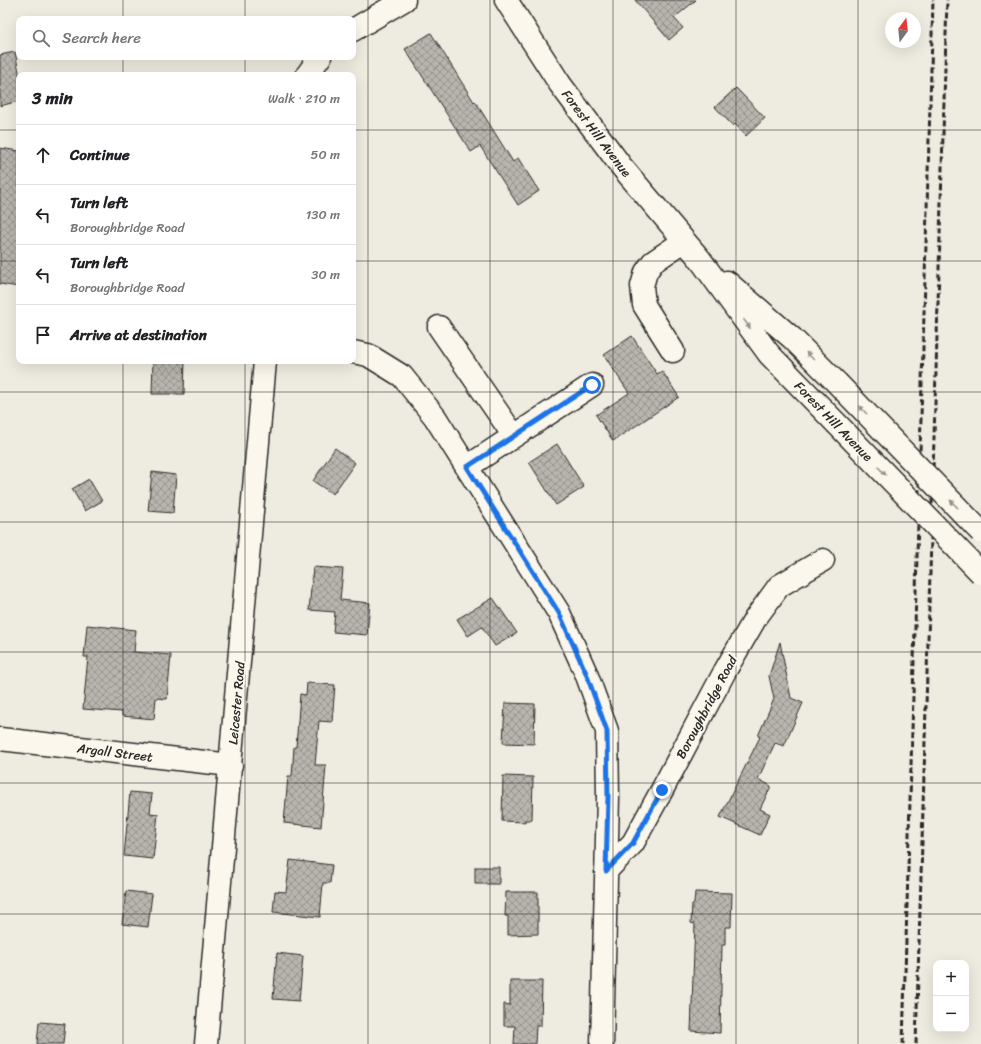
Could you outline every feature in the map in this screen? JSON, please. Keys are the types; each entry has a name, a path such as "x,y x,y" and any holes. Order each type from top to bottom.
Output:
{"street":[{"path":"356,28 404,0"},
{"name":"Forest Hill Avenue","path":"506,0 579,111 621,166 699,258 769,354 981,573"},
{"path":"309,72 318,60"},
{"path":"674,351 644,305 642,286 646,272 653,262 684,241"},
{"name":"Forest Hill Avenue","path":"699,258 792,338 981,532"},
{"path":"439,327 514,436"},
{"path":"356,353 368,355 402,376 435,417 559,613 586,673 607,731 608,797 602,1044"},
{"name":"Leicester Road","path":"206,1044 265,364"},
{"path":"467,467 592,385"},
{"name":"Boroughbridge Road","path":"606,871 633,843 724,671 755,620 779,586 823,560"},
{"name":"Argall Street","path":"0,739 231,765"}],"building":[{"path":"635,0 696,0 674,18 683,28 669,40"},
{"path":"431,33 513,162 518,158 539,191 518,205 480,146 471,152 405,49"},
{"path":"15,52 19,72 16,72 16,102 0,106 0,55"},
{"path":"736,88 765,118 746,136 735,124 733,126 715,107"},
{"path":"0,148 16,151 16,287 0,284"},
{"path":"632,336 657,374 662,371 679,397 613,441 596,415 629,393 604,355"},
{"path":"153,364 185,364 184,394 152,394"},
{"path":"557,444 584,487 556,505 529,462"},
{"path":"335,448 355,463 333,494 313,481"},
{"path":"152,472 176,475 173,513 148,511"},
{"path":"89,479 102,501 85,511 72,489"},
{"path":"313,567 343,569 340,600 370,603 367,635 333,632 335,612 309,610"},
{"path":"493,598 517,633 495,646 482,627 468,636 457,619"},
{"path":"87,625 136,630 134,652 171,655 167,699 156,698 154,719 122,716 122,712 83,709 88,657 84,657"},
{"path":"780,642 791,698 803,703 784,746 775,743 758,779 771,786 760,809 770,814 760,835 720,817 760,737 758,736 774,699 769,676"},
{"path":"307,683 335,685 332,722 319,721 315,765 326,765 321,827 284,823 288,776 292,776 294,747 296,747 300,694 306,695"},
{"path":"505,703 535,704 534,744 503,743"},
{"path":"503,776 533,777 532,820 525,820 525,822 502,821"},
{"path":"130,792 152,794 150,813 158,814 153,859 124,856"},
{"path":"290,860 332,865 330,883 323,883 320,917 273,912 275,891 286,892"},
{"path":"475,867 499,867 499,884 475,884"},
{"path":"126,891 152,894 148,927 122,924"},
{"path":"506,892 538,892 538,934 508,935 508,916 505,916"},
{"path":"695,892 732,893 731,927 725,927 725,945 722,945 720,1033 691,1031 695,924 691,923 692,904 694,904"},
{"path":"277,953 303,956 299,1001 273,999"},
{"path":"510,981 542,981 541,1026 536,1026 535,1044 514,1044 515,1026 504,1026 504,1004 510,1005"},
{"path":"39,1022 65,1024 63,1044 37,1044"}],"railway":[{"path":"903,1044 933,0"},
{"path":"916,1044 947,0"}],"route":[{"path":"592,385 467,467 559,613 586,673 607,731 608,797 606,871 633,843 662,790"}]}
